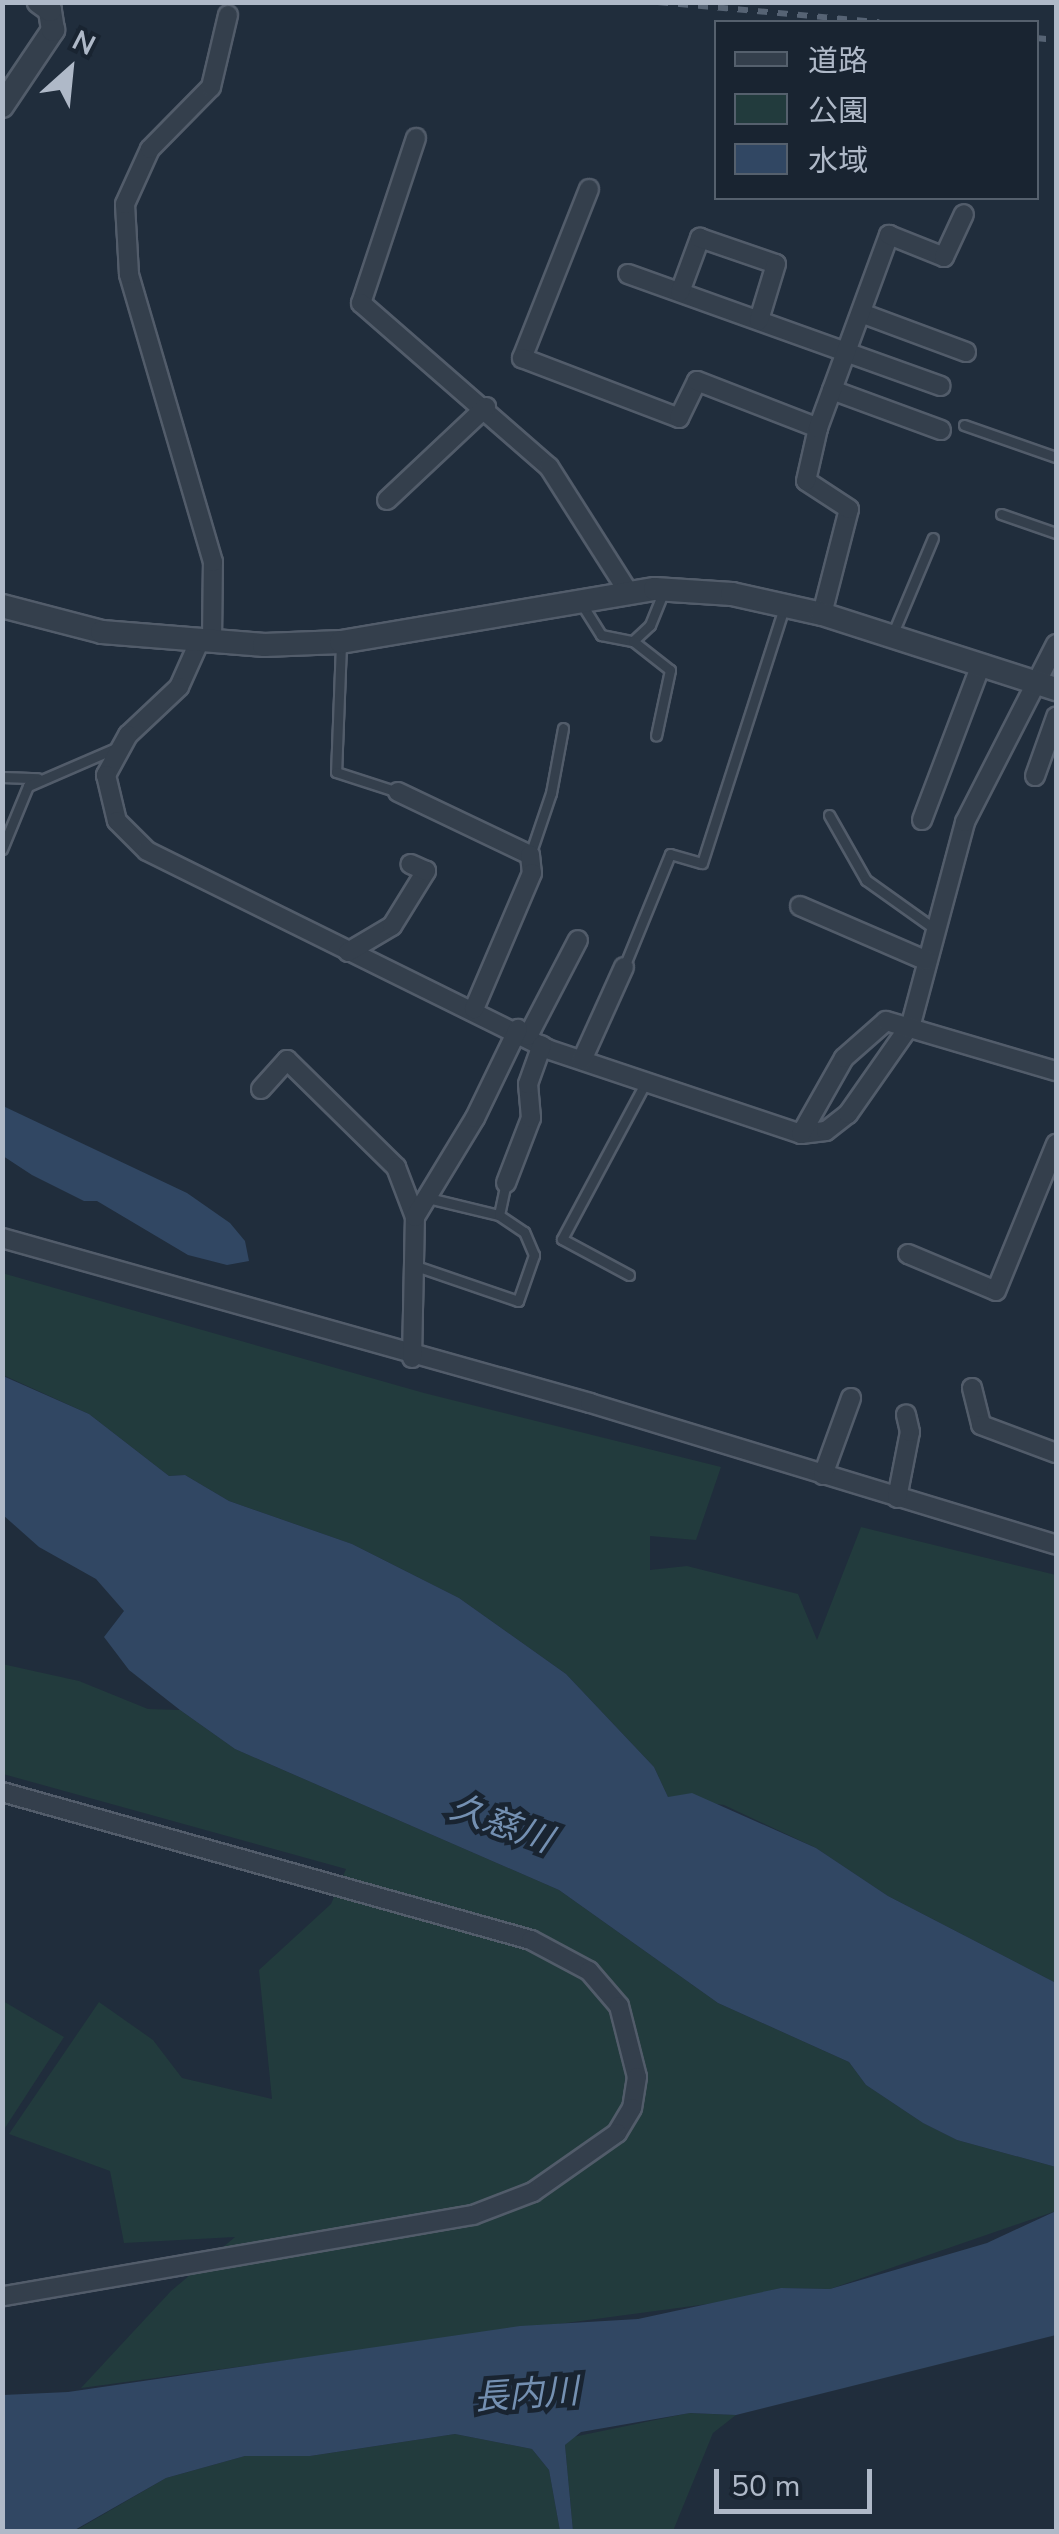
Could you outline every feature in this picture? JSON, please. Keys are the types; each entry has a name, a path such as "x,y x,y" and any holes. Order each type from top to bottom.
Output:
{"street":[{"path":"2,106 53,30 50,10 39,2"},
{"path":"228,15 211,87 150,149 126,204 129,274 213,562 206,640 179,687 119,747 106,774 106,794 118,821 147,851 348,952 582,1060 801,1134 826,1131 848,1114 911,1024 966,822 1047,686 1056,644"},
{"path":"416,138 361,303 486,407 549,466 629,593"},
{"path":"590,190 522,358 679,418 697,381 818,428"},
{"path":"822,614 848,509 806,481 818,428 888,235 944,257 964,214"},
{"path":"680,292 700,238 776,264 759,320"},
{"path":"628,274 942,386"},
{"path":"861,313 966,352"},
{"path":"832,390 941,430"},
{"path":"387,500 486,407"},
{"path":"2,606 102,632 206,640 341,642 664,590 822,614 1047,686"},
{"path":"922,820 981,665"},
{"path":"1035,776 1056,718"},
{"path":"398,792 530,854 532,873 474,1009"},
{"path":"348,952 392,926 426,870 410,864"},
{"path":"800,906 928,962"},
{"path":"415,1217 529,1036 578,940"},
{"path":"582,1060 624,968"},
{"path":"801,1134 844,1058 886,1021 911,1024 1056,1072"},
{"path":"506,1183 531,1118 529,1036"},
{"path":"262,1090 287,1060 396,1167 415,1217 412,1358"},
{"path":"908,1254 996,1291 1056,1144"},
{"path":"2,1238 412,1358 590,1403 1056,1546"},
{"path":"972,1388 981,1425 1056,1453"},
{"path":"823,1475 852,1398"},
{"path":"897,1498 910,1432 906,1414"},
{"path":"2,1792 531,1940 589,1971 620,2006 637,2077 632,2108 617,2134 533,2192 473,2215 2,2296"}],"lane":[{"path":"964,425 1056,457"},
{"path":"1002,514 1056,533"},
{"path":"892,636 933,538"},
{"path":"633,641 650,625 664,590"},
{"path":"579,601 601,634 633,641 670,670 656,736"},
{"path":"624,968 670,854 702,863 785,606"},
{"path":"341,642 336,772 398,792"},
{"path":"530,854 552,793 563,728"},
{"path":"2,849 28,786 38,778 119,747"},
{"path":"2,777 38,778"},
{"path":"829,815 866,880 936,930"},
{"path":"629,1275 562,1238 647,1080"},
{"path":"499,1215 506,1183"},
{"path":"411,1264 518,1301 534,1255 524,1232 499,1215 428,1198"}],"green space":[{"path":"2,1273 424,1393 721,1467 696,1540 650,1536 650,1570 687,1566 798,1594 817,1640 861,1527 1056,1575 1056,1983 888,1896 816,1848 724,1805 668,1797 654,1767 566,1674 459,1598 352,1544 229,1501 185,1475 169,1476 89,1414 3,1375"},
{"path":"2,1664 79,1681 148,1709 180,1710 235,1749 559,1890 718,2003 849,2062 866,2085 923,2123 957,2140 1056,2167 1056,2211 830,2289 781,2288 730,2301 81,2388 171,2291 235,2237 124,2243 110,2171 9,2134 99,2002 153,2040 182,2078 272,2099 259,1970 331,1904 346,1869 3,1774"},
{"path":"3,2001 64,2037 3,2131"},
{"path":"689,2413 736,2415 713,2433 673,2531 573,2531 565,2445 573,2437"},
{"path":"455,2434 532,2449 549,2470 560,2531 73,2532 166,2478 245,2456 310,2456"}],"water":[{"path":"3,1106 187,1193 230,1223 245,1241 249,1261 227,1265 188,1255 97,1201 84,1201 32,1175 3,1156"},
{"name":"久慈川","path":"3,1376 89,1414 169,1476 185,1475 229,1501 352,1544 459,1598 566,1674 654,1767 668,1797 692,1793 816,1848 888,1896 1056,1983 1056,2167 957,2140 923,2123 866,2085 849,2062 718,2003 559,1890 235,1749 180,1710 129,1670 104,1637 124,1611 96,1579 39,1547 3,1515"},
{"name":"長内川","path":"1056,2211 1056,2335 736,2415 690,2413 581,2432 565,2445 573,2531 560,2531 549,2470 532,2449 455,2434 310,2456 245,2456 166,2478 73,2531 3,2531 3,2395 68,2392 520,2326 638,2319 781,2288 830,2289 987,2243"}],"railway":[{"path":"658,2 857,20"},
{"path":"1039,38 1056,40"}]}
